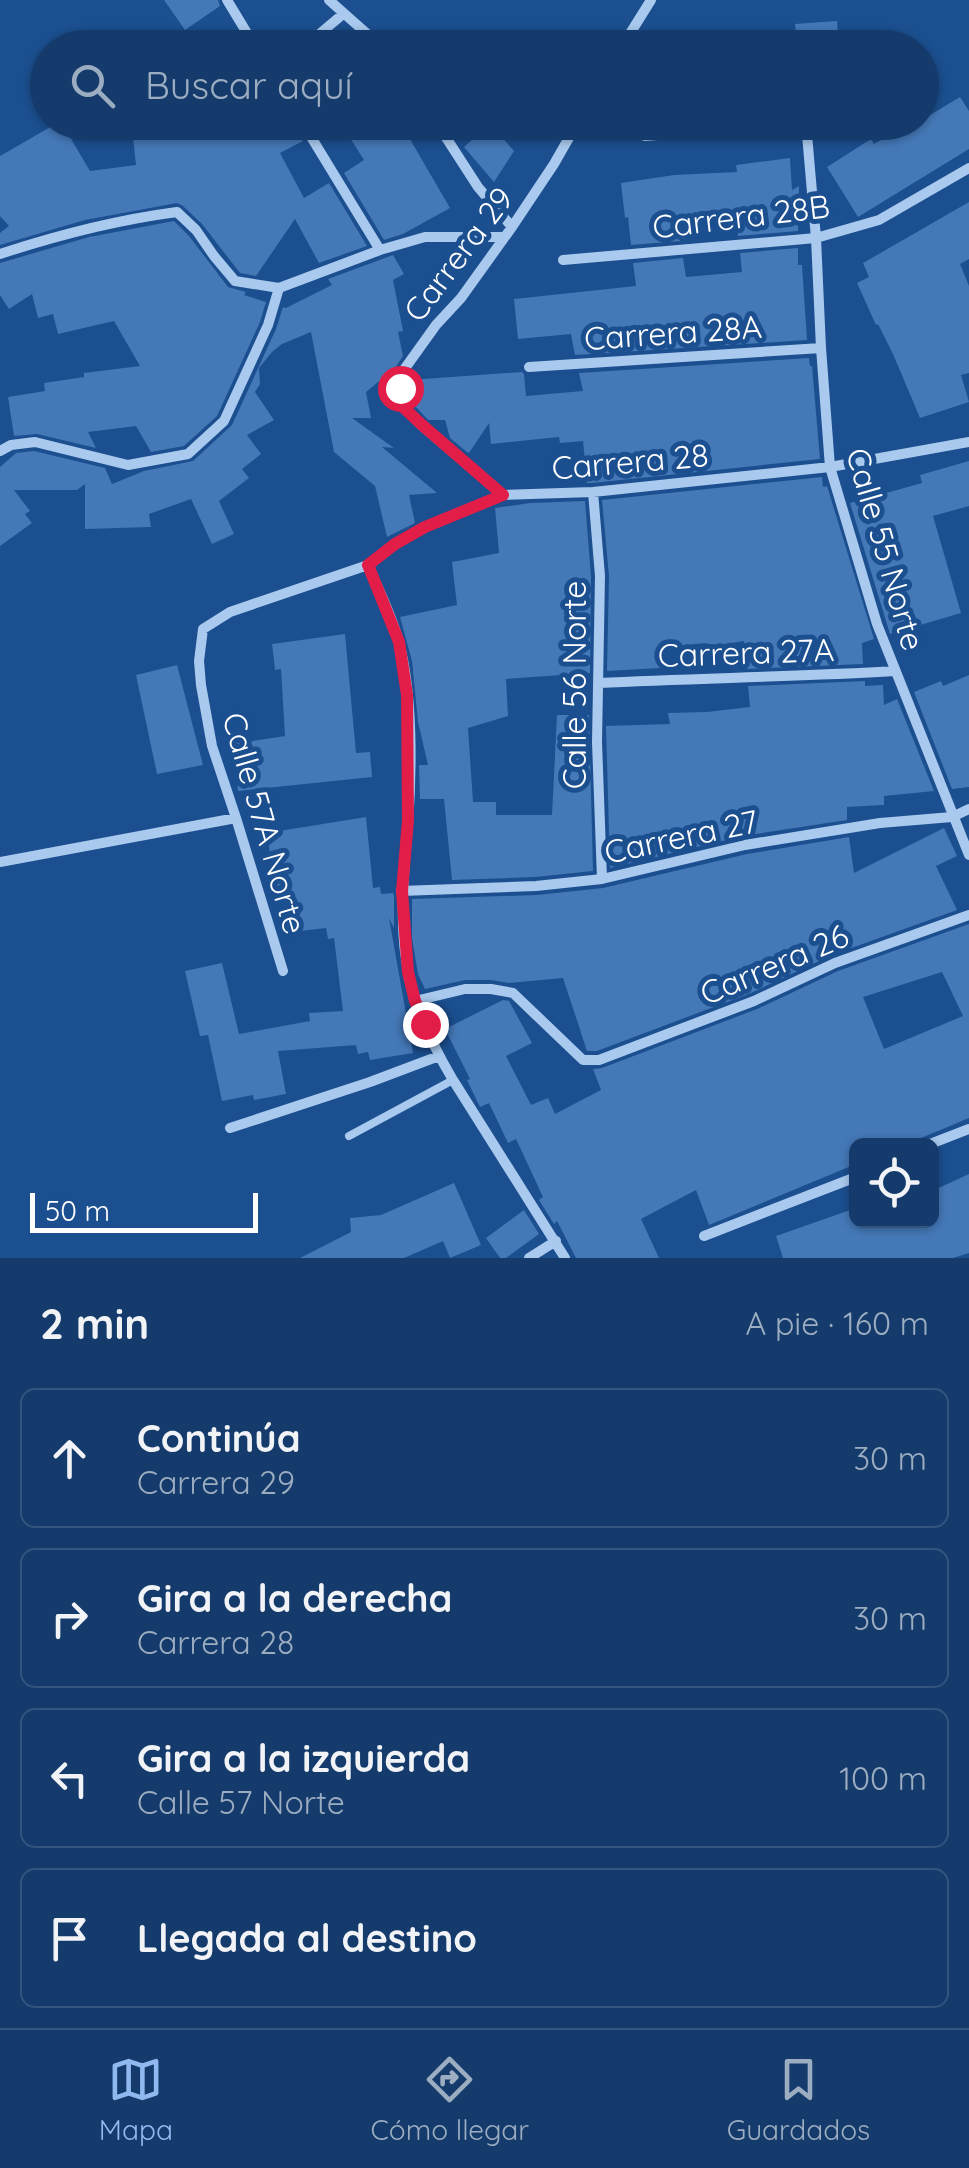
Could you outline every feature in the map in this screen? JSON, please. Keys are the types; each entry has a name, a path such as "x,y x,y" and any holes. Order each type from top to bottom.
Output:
{"street":[{"path":"228,0 246,30"},
{"path":"329,0 362,30"},
{"path":"632,30 651,0"},
{"path":"324,30 343,14"},
{"path":"313,140 380,250"},
{"path":"448,140 478,187 512,226"},
{"name":"Carrera 29","path":"503,495 402,406 403,371 461,298 568,140"},
{"name":"Calle 55 Norte","path":"807,140 830,467 877,624 969,855"},
{"name":"Carrera 28B","path":"563,260 816,238 880,220 969,168"},
{"path":"0,254 54,236 177,212 236,281 279,288 425,237 504,237"},
{"path":"0,451 11,444 36,442 128,465 188,454 224,421 268,325 279,288"},
{"name":"Carrera 28A","path":"529,367 821,348"},
{"name":"Carrera 28","path":"203,629 230,612 368,565 425,527 503,495 593,492 830,467 969,442"},
{"name":"Calle 56 Norte","path":"593,492 600,576 598,771 602,879"},
{"path":"368,565 399,642 407,695 408,820 402,891 408,972 415,1001 453,1080 566,1258"},
{"name":"Calle 57A Norte","path":"203,629 199,660 212,746 283,971"},
{"name":"Carrera 27A","path":"599,682 895,671"},
{"name":"Carrera 27","path":"402,891 536,886 602,879 745,845 952,817 969,809"},
{"path":"0,862 236,818"},
{"name":"Carrera 26","path":"415,1001 465,990 512,992 583,1060 599,1060 754,1002 835,963 969,915"},
{"path":"230,1128 439,1056"},
{"path":"939,1141 969,1129"},
{"path":"704,1236 849,1180"},
{"path":"530,1258 556,1241"}],"lane":[{"path":"348,1136 453,1080"}],"building":[{"path":"164,0 218,0 220,6 185,30"},
{"path":"837,21 838,30 796,30 795,24"},
{"path":"960,97 969,111 969,149 858,217 827,167 869,140 874,144 881,140 939,140 939,110"},
{"path":"30,139 72,140 90,171 136,165 133,140 302,140 280,153 304,198 329,183 367,246 319,263 295,219 256,276 240,273 202,224 177,203 85,220 0,245 0,233 9,226 0,216 0,156"},
{"path":"351,140 410,140 450,208 384,240 344,173 364,160"},
{"path":"472,140 504,140 514,151 494,182 464,147"},
{"path":"790,158 792,190 799,186 798,231 738,236 736,212 677,221 680,241 631,245 621,183 737,172 736,165"},
{"path":"969,202 969,259 960,264 969,286 969,373 961,375 969,402 920,418 857,283 869,277 863,263"},
{"path":"174,221 228,287 266,302 217,416 184,446 151,452 136,426 88,432 96,448 37,434 14,436 8,397 45,391 44,383 84,377 84,373 140,366 114,321 58,334 53,314 38,318 32,294 9,309 0,295 0,263 89,237"},
{"path":"798,248 807,340 575,355 571,334 518,339 514,299 636,286 633,263 683,258 686,277 742,272 740,253"},
{"path":"393,255 404,274 393,280 403,331 398,332 403,356 395,368 366,392 371,418 352,418 394,448 382,447 437,493 409,495 415,523 387,537 375,486 334,452 311,332 282,344 259,368 260,384 255,392 274,420 247,435 261,454 242,469 249,478 219,501 234,534 212,544 191,499 149,514 151,527 85,529 85,484 77,490 14,490 30,511 25,514 32,523 0,546 0,467 16,453 34,451 105,468 112,484 144,471 193,461 232,425 283,307 332,285 328,279"},
{"path":"809,358 820,459 592,483 587,483 583,441 560,443 559,437 491,444 489,423 467,452 450,438 445,420 428,420 416,407 410,382 522,372 526,396 583,391 579,373"},
{"path":"969,461 969,506 933,516 961,613 890,634 850,503 922,483 920,475"},
{"path":"822,477 874,639 862,643 863,664 746,669 744,641 658,648 660,668 607,671 609,576 602,500"},
{"path":"585,501 591,576 590,673 506,679 508,716 468,728 473,802 496,802 496,815 552,815 557,715 589,715 593,871 452,880 444,799 420,799 419,765 428,765 418,722 412,661 400,617 457,605 452,562 499,553 495,508"},
{"path":"345,634 356,753 370,752 372,777 238,791 234,744 285,736 281,669 275,670 272,644"},
{"path":"177,665 203,765 157,774 136,675"},
{"path":"969,675 969,787 952,789 914,692"},
{"path":"865,681 865,686 883,685 884,705 897,699 934,791 884,796 884,805 847,807 847,820 743,836 610,868 606,726 670,724 668,713 750,707 748,686"},
{"path":"366,817 373,888 380,887 381,894 394,896 394,928 389,918 413,1053 370,1060 368,1052 358,1054 356,1045 278,1051 286,1094 222,1101 208,1035 200,1036 185,971 222,963 239,1034 310,1021 309,1013 343,1011 334,938 328,939 326,928 292,932 287,884 275,886 267,833"},
{"path":"944,828 957,856 936,866 957,910 832,955 751,993 597,1051 587,1051 563,978 509,983 465,980 425,989 418,974 412,938 412,899 537,895 603,888 747,854 849,837 854,873"},
{"path":"969,924 969,1118 921,1138 849,1138 849,1167 709,1225 696,1190 641,1219 659,1258 576,1258 557,1221 554,1224 539,1200 543,1197 516,1139 508,1143 489,1103 480,1107 445,1029 503,1000 509,1001 532,1043 506,1056 531,1105 548,1098 555,1114 601,1090 593,1069 757,1009 838,971","holes":["942,972 963,1016 884,1049 863,997"]},
{"path":"969,1174 969,1253 953,1258 783,1258 776,1236 849,1210 849,1228 939,1228 939,1188"},
{"path":"454,1183 481,1245 450,1258 443,1241 404,1258 300,1258 351,1232 350,1218 381,1215"},
{"path":"524,1210 539,1234 506,1258 500,1258 486,1238"}],"route":[{"path":"400,388 402,406 503,495 425,527 368,565 399,642 407,695 410,765 402,891 408,972 425,1024"}]}
